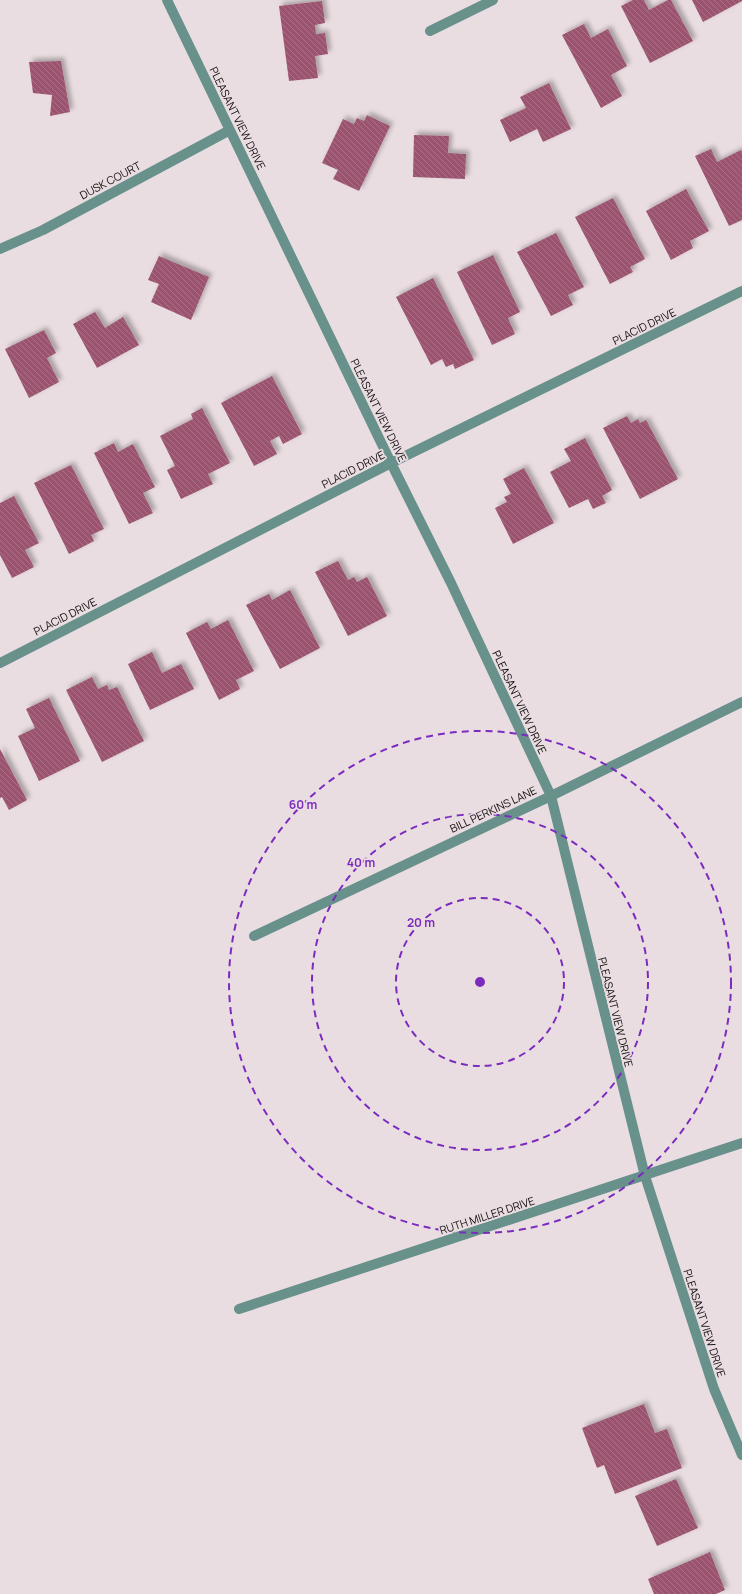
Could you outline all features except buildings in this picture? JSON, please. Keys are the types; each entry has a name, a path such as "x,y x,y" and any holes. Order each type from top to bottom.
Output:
{"street":[{"name":"PLEASANT VIEW DRIVE","path":"167,0 391,463 451,582 550,796 645,1176 714,1389 742,1455"},
{"path":"430,32 493,0"},
{"name":"DUSK COURT","path":"0,249 43,230 230,130"},
{"name":"PLACID DRIVE","path":"0,663 391,463 742,291"},
{"name":"BILL PERKINS LANE","path":"254,936 550,796 742,702"},
{"name":"RUTH MILLER DRIVE","path":"239,1309 742,1143"}]}
